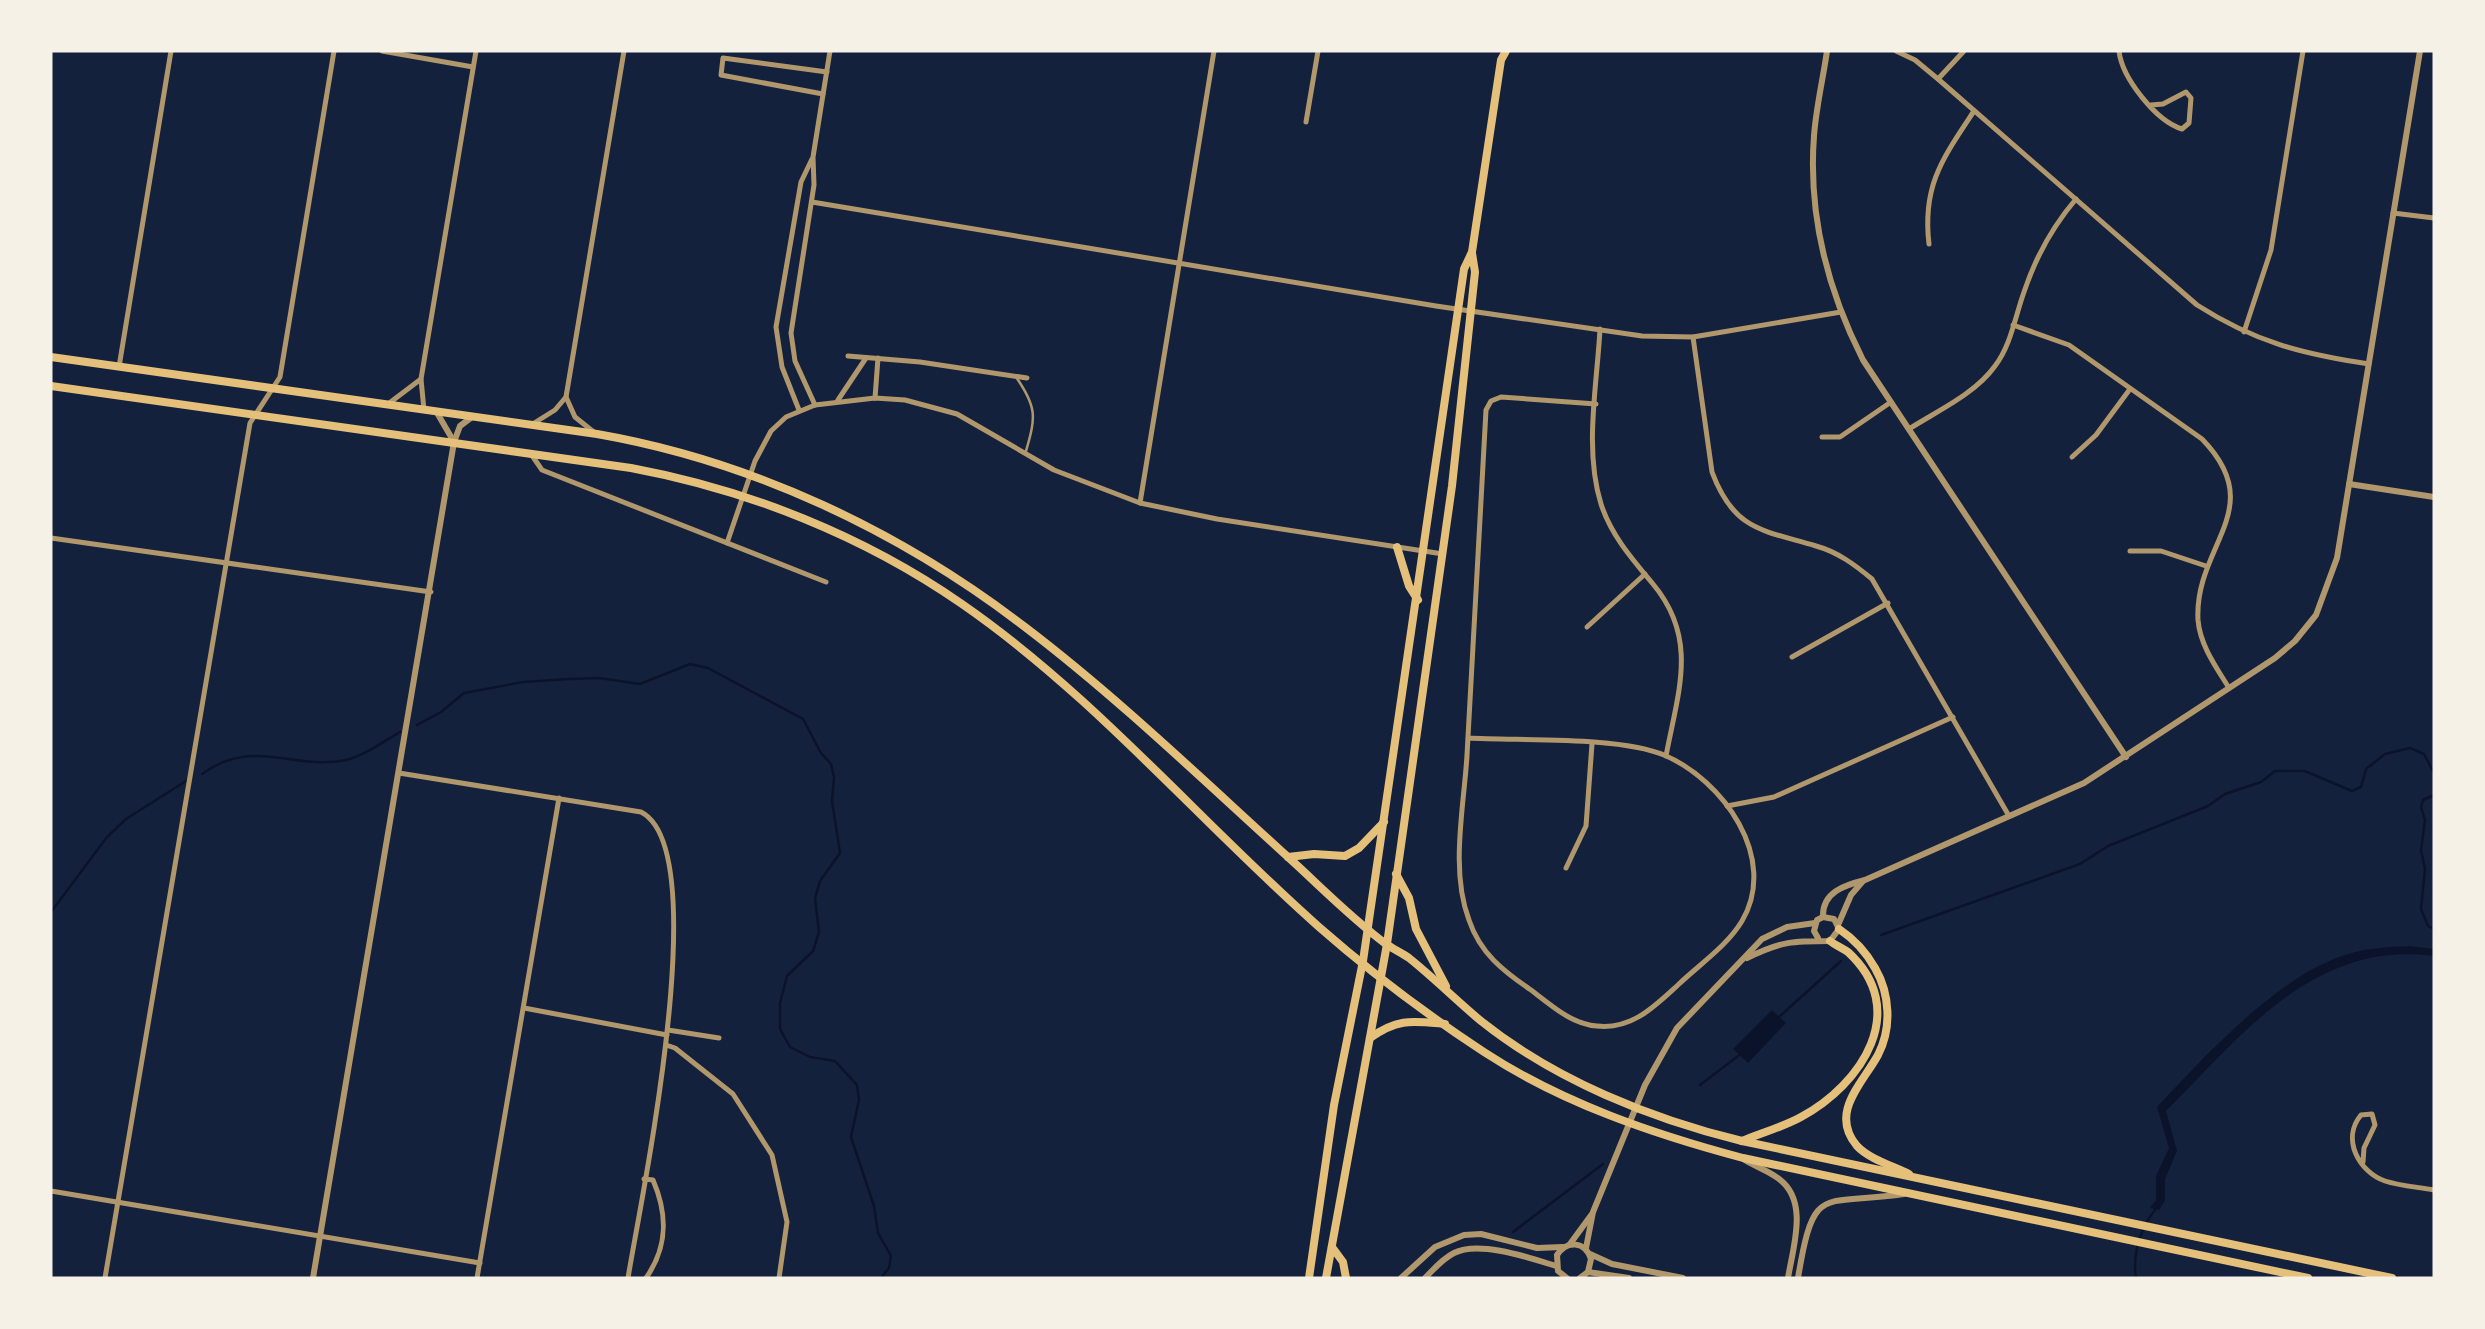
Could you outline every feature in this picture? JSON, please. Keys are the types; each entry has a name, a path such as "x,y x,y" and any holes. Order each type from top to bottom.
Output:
{"main road":[{"path":"1309,1278 1334,1105 1363,961 1418,600 1464,269 1472,251 1500,55 1506,51"},
{"path":"1326,1278 1387,944 1443,554 1475,272 1472,251"},
{"path":"51,357 597,434 646,444 750,475 877,531 990,601 1057,653 1387,944 1498,1033 1572,1077 1650,1112 1742,1141 2392,1278"},
{"path":"51,386 660,473 793,514 911,572 991,625 1142,755 1301,910 1363,961 1486,1053 1568,1098 1663,1135 1742,1158 2308,1278"},
{"path":"1397,547 1409,586 1418,600"},
{"path":"1288,857 1314,854 1332,858 1345,856 1359,848 1384,822"},
{"path":"1396,874 1409,898 1418,933 1448,991"},
{"path":"1838,927 1872,964 1884,989 1887,1007 1882,1045 1849,1101 1846,1115 1849,1130 1856,1145 1867,1153 1920,1179"},
{"path":"1742,1141 1791,1122 1815,1108 1854,1076 1871,1048 1877,1016 1872,992 1850,955 1830,940"},
{"path":"1370,1038 1387,1025 1401,1022 1445,1024"},
{"path":"1332,1247 1343,1262 1346,1278"}],"street":[{"path":"119,367 171,51"},
{"path":"105,1278 254,414 280,376 334,51"},
{"path":"382,51 473,67"},
{"path":"424,410 421,379 475,51"},
{"path":"531,425 559,407 566,397 624,51"},
{"path":"815,405 795,361 791,333 812,202 813,157 830,51"},
{"path":"1140,503 1214,51"},
{"path":"1306,122 1318,51"},
{"path":"1827,51 1814,136 1813,176 1824,258 1841,312 1863,360 2126,757"},
{"path":"1896,51 1915,60 1938,79 2197,305 2244,332 2310,355 2369,364"},
{"path":"1938,79 1964,51"},
{"path":"2119,51 2125,75 2151,105 2173,126 2182,129 2189,123 2191,98 2186,92 2163,104 2151,105"},
{"path":"2244,332 2271,250 2303,51"},
{"path":"1823,917 1822,909 1831,895 1846,885 1865,880 2084,783 2275,658 2316,615 2332,578 2420,51"},
{"path":"823,94 721,75 723,58 827,72"},
{"path":"1929,244 1927,203 1932,182 1939,165 1974,111"},
{"path":"799,410 782,367 776,327 801,182 813,157"},
{"path":"1909,429 1981,383 2001,356 2025,289 2046,243 2059,219 2076,199"},
{"path":"812,202 1651,337 1693,337 1841,312"},
{"path":"2393,213 2434,218"},
{"path":"2013,325 2068,345 2202,439 2218,456 2227,473 2231,508 2206,566 2198,602 2198,622 2207,651 2229,688"},
{"path":"1600,329 1592,449 1601,504 1611,530 1672,611 1682,650 1682,671 1666,756"},
{"path":"1693,337 1712,472 1720,493 1748,523 1768,535 1818,546 1856,565 1872,579 2009,817"},
{"path":"848,356 1027,378"},
{"path":"838,400 866,358"},
{"path":"875,398 878,358"},
{"path":"388,404 421,379"},
{"path":"2072,457 2096,435 2130,389"},
{"path":"566,397 575,417 597,434"},
{"path":"1468,738 1624,746 1666,756 1700,778 1727,806 1746,835 1752,855 1754,879 1743,919 1731,936 1647,1014 1611,1027 1581,1023 1503,970 1489,957 1469,921 1462,897 1461,868 1468,738 1486,410 1491,401 1501,397 1595,404"},
{"path":"727,543 750,475 771,431 786,417 799,410 838,400 875,398 905,400 957,414 1054,470 1140,503 1195,515 1443,554"},
{"path":"1822,436 1840,436 1891,402"},
{"path":"436,411 454,442"},
{"path":"313,1278 431,592 454,442 460,426 472,416"},
{"path":"531,453 542,470 826,582"},
{"path":"2349,484 2434,497"},
{"path":"51,538 431,592"},
{"path":"2130,551 2161,551 2206,566"},
{"path":"1587,627 1645,574"},
{"path":"1792,657 1888,603"},
{"path":"1727,806 1774,797 1953,718"},
{"path":"1566,868 1586,826 1592,744"},
{"path":"399,773 641,812 655,821 662,837 674,914 673,990 628,1278"},
{"path":"477,1278 559,798"},
{"path":"1742,960 1783,942 1818,938 1830,940 1851,895 1865,880"},
{"path":"1580,1278 1588,1272 1591,1264 1588,1251 1593,1212 1645,1085 1677,1028 1769,934 1815,923 1823,917 1834,919 1838,927"},
{"path":"1815,923 1814,931 1818,938"},
{"path":"523,1008 719,1038"},
{"path":"666,1045 673,1046 733,1094 772,1155 787,1222 779,1278"},
{"path":"2363,1162 2364,1148 2375,1125 2375,1118 2367,1113 2358,1120 2352,1136 2354,1154 2368,1171 2387,1181 2434,1190"},
{"path":"1742,1158 1778,1177 1793,1196 1797,1209 1796,1231 1788,1278"},
{"path":"644,1179 653,1180 664,1214 665,1236 661,1253 646,1278"},
{"path":"51,1191 480,1263"},
{"path":"1798,1278 1807,1227 1820,1208 1835,1199 1906,1193"},
{"path":"1556,1266 1557,1255 1593,1212"},
{"path":"1401,1278 1416,1262 1444,1241 1464,1235 1481,1234 1537,1248 1567,1246 1588,1251 1612,1264 1683,1278"},
{"path":"1427,1276 1446,1258 1469,1248 1535,1259 1556,1266 1567,1278"},
{"path":"1588,1272 1629,1278"}],"lane":[{"path":"1016,377 1031,400 1035,418 1026,453"}],"water":[{"path":"2410,946 2434,949 2434,956 2391,955 2352,963 2317,978 2284,999 2223,1052 2166,1111 2177,1151 2165,1179 2165,1201 2159,1210 2150,1208 2156,1200 2156,1176 2169,1148 2157,1107 2196,1065 2267,1000 2317,967 2359,951"},
{"path":"1772,1010 1786,1023 1748,1063 1733,1049"}],"waterway":[{"path":"417,725 441,712 464,693 523,682 570,679 599,678 640,684 690,664 708,668 803,719 821,753 831,764 834,777 832,801 840,853 820,881 815,898 819,932 813,951 787,976 780,1003 780,1029 790,1047 810,1057 835,1061 857,1085 859,1100 851,1137 874,1206 878,1233 891,1256 889,1268 881,1278"},
{"path":"202,774 239,757 327,762 346,760 367,752 400,732"},
{"path":"1881,935 2080,864 2108,846 2208,806 2225,794 2261,782 2275,771 2305,771 2352,791 2361,787 2366,769 2385,754 2410,748 2424,754 2434,773"},
{"path":"51,912 107,837 126,819 186,781"},
{"path":"2434,795 2423,800 2421,807 2425,820 2421,850 2425,869 2421,909 2428,926 2434,929"},
{"path":"1779,1017 1841,961"},
{"path":"1700,1085 1742,1053"},
{"path":"1513,1232 1603,1164"},
{"path":"2136,1278 2135,1259 2139,1240 2157,1207"}]}
